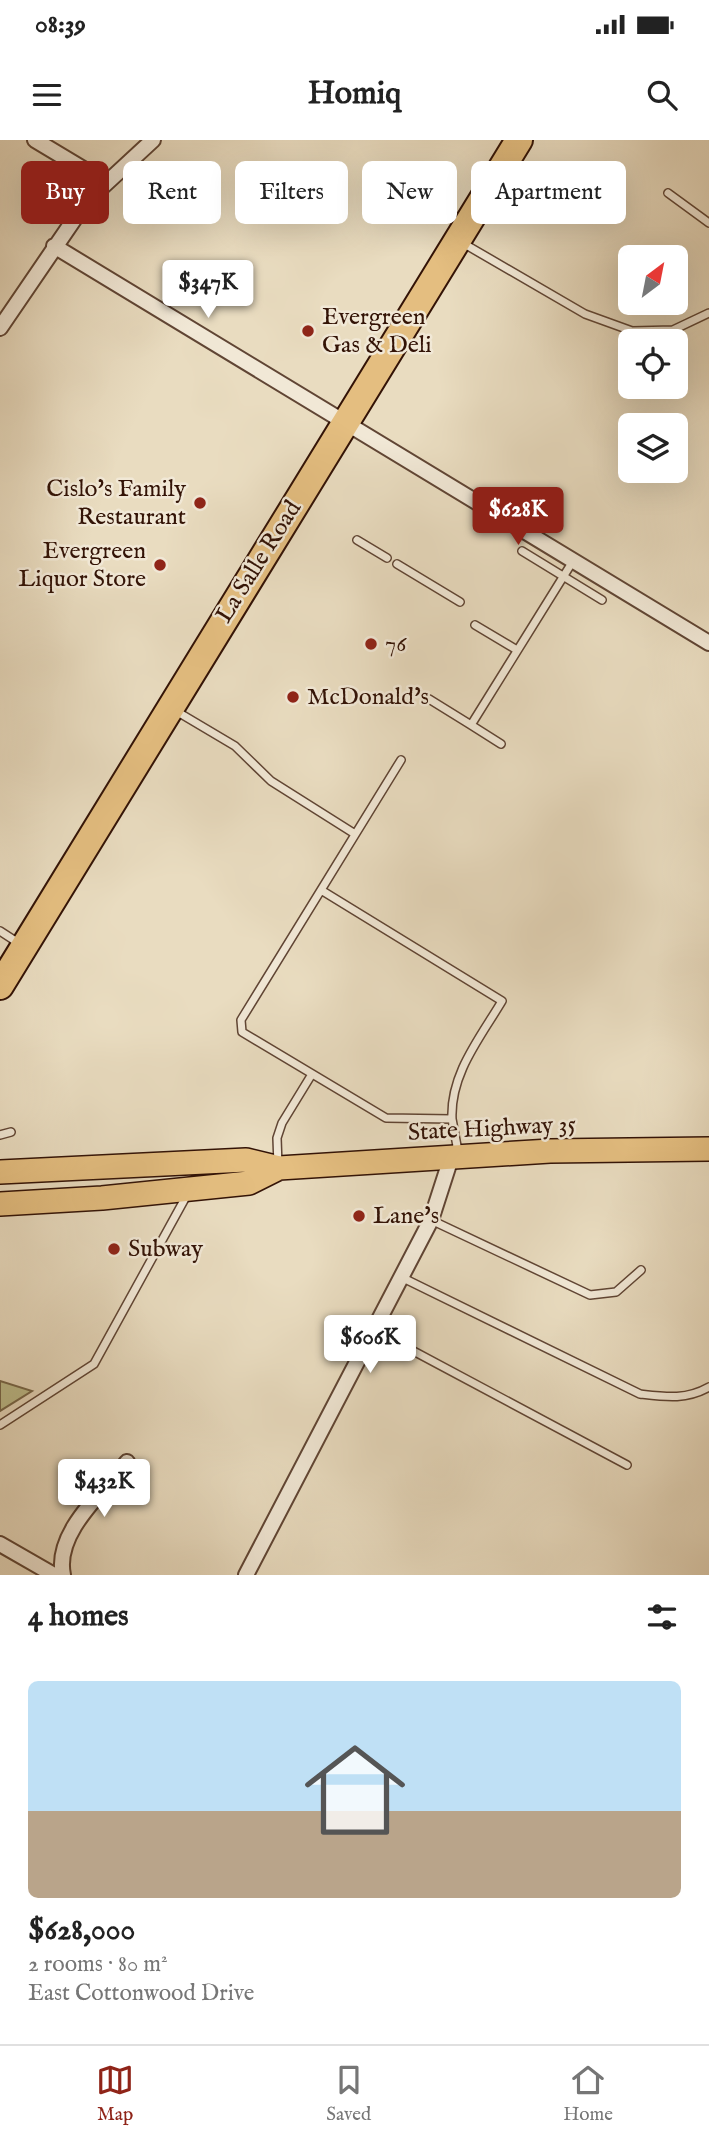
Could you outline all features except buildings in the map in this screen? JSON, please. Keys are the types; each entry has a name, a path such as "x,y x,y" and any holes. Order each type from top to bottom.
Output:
{"highway":[{"name":"La Salle Road","path":"0,986 519,140"}],"main road":[{"name":"State Highway 35","path":"0,1172 246,1160 279,1168 562,1151 709,1149"},
{"name":"State Highway 35","path":"0,1204 249,1183 279,1168"}],"street":[{"path":"35,140 70,161"},
{"path":"109,178 153,140"},
{"path":"0,328 72,224"},
{"path":"54,246 709,643"},
{"path":"246,1575 431,1220 451,1158"},
{"path":"63,1575 63,1549 72,1531 127,1462"},
{"path":"0,1545 54,1575"}],"lane":[{"path":"668,193 709,223"},
{"path":"457,240 585,314 632,331 673,330 708,316"},
{"path":"357,540 387,558"},
{"path":"522,551 602,600"},
{"path":"471,725 573,560"},
{"path":"397,564 460,602"},
{"path":"475,625 517,650"},
{"path":"429,699 501,744"},
{"path":"170,707 235,746 271,781 355,834"},
{"path":"401,760 241,1020 242,1032 386,1118 452,1119"},
{"path":"321,890 502,1001 456,1080 451,1100 457,1146 451,1158"},
{"path":"0,931 24,946"},
{"path":"279,1168 280,1130 312,1074"},
{"path":"0,1135 11,1132"},
{"path":"0,1426 94,1364 190,1189"},
{"path":"431,1220 590,1295 617,1292 641,1270"},
{"path":"401,1277 640,1394 671,1398 693,1395 709,1387"},
{"path":"374,1329 627,1465"}],"green space":[{"path":"0,1381 32,1391 0,1411"}],"place":[{"name":"Evergreen Gas & Deli","path":"308,331"},
{"name":"Cislo's Family Restaurant","path":"200,503"},
{"name":"Evergreen Liquor Store","path":"160,565"},
{"name":"76","path":"371,644"},
{"name":"McDonald's","path":"293,697"},
{"name":"Lane's","path":"359,1216"},
{"name":"Subway","path":"114,1249"}]}
